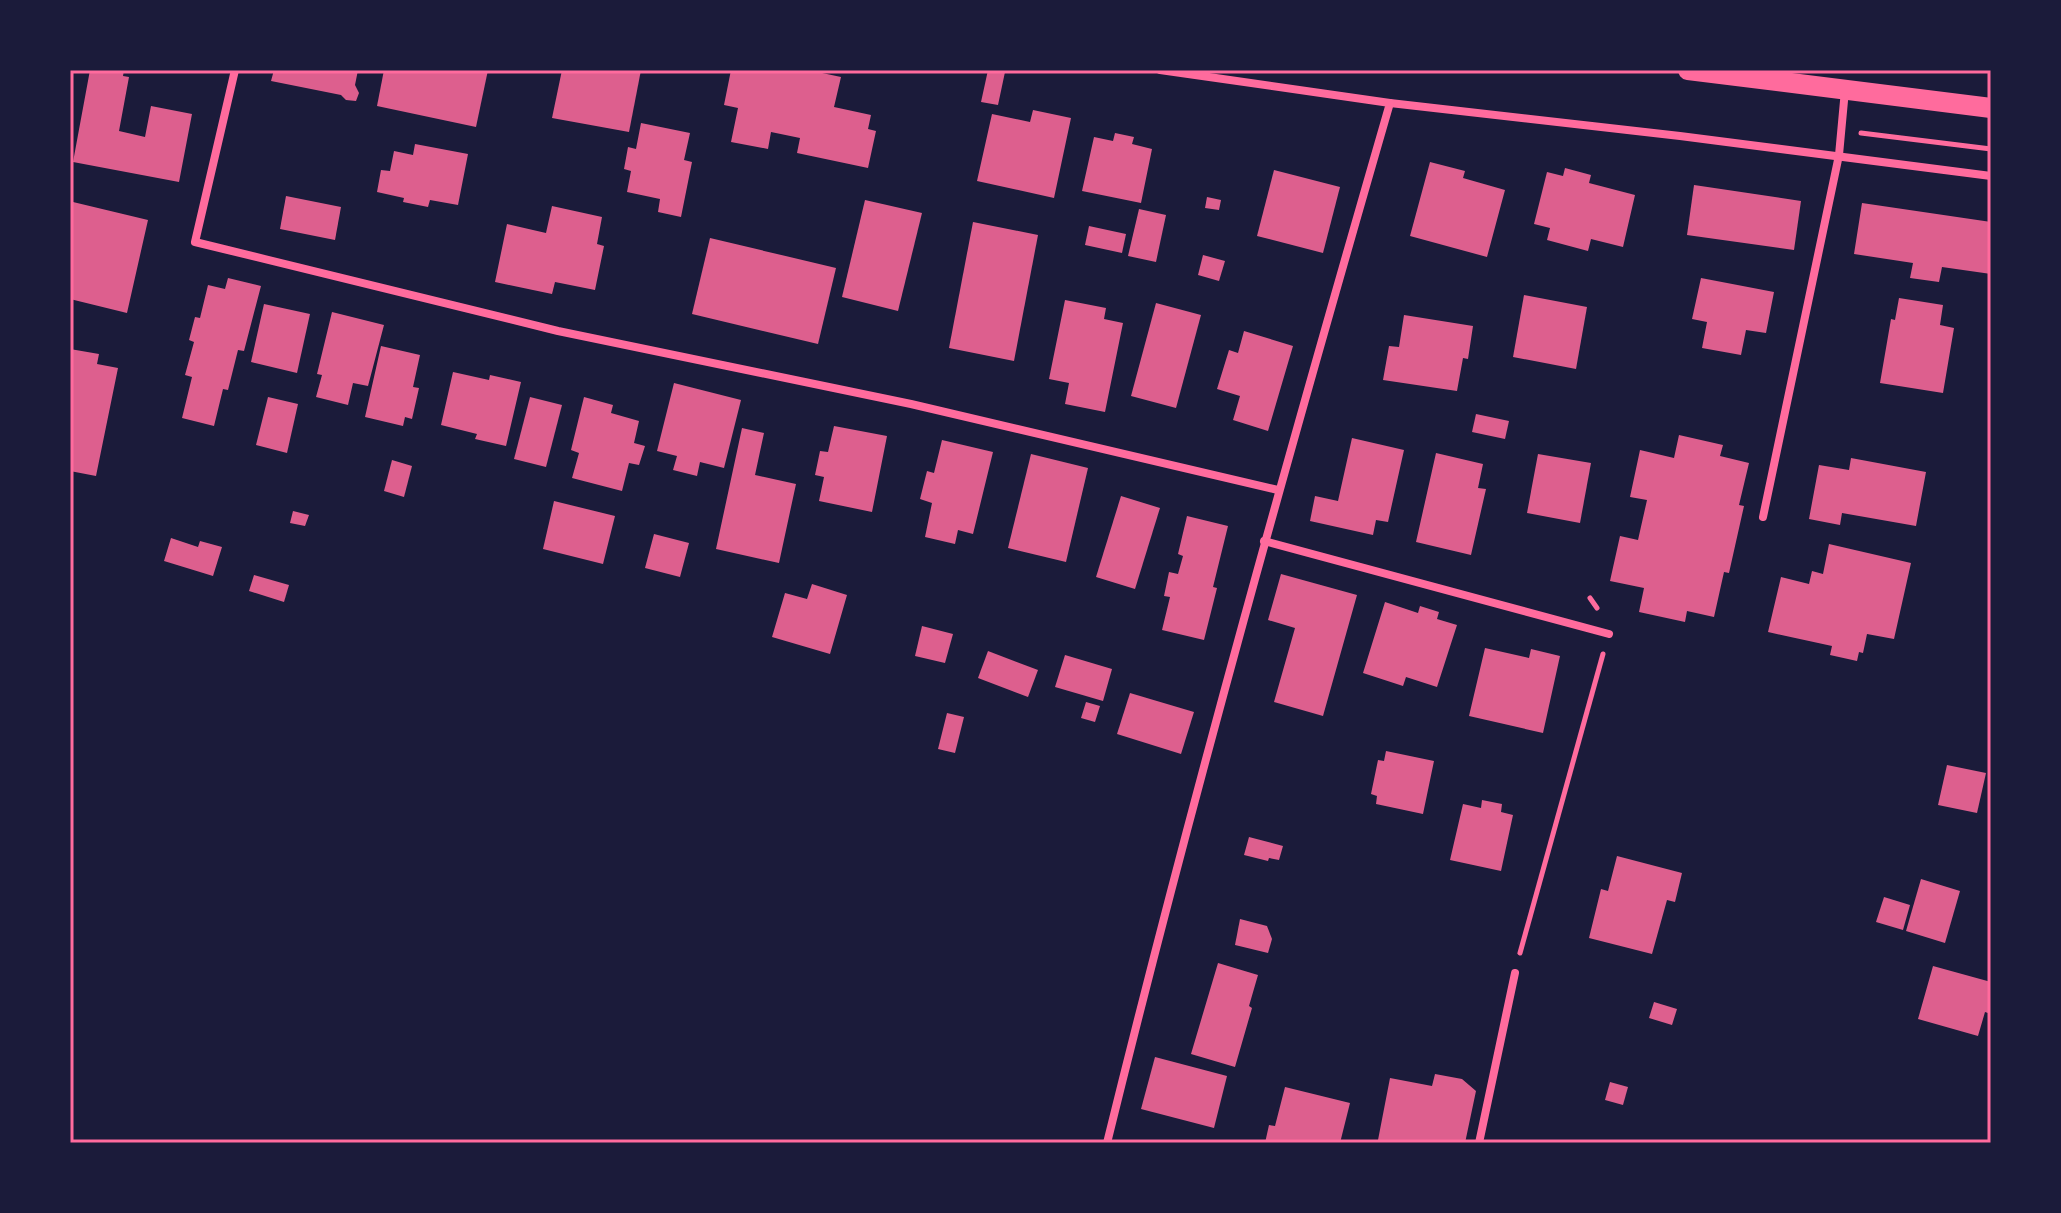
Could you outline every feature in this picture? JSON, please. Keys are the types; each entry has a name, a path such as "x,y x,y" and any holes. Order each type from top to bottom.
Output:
{"main road":[{"path":"1688,70 1991,108"}],"street":[{"path":"235,70 195,242 558,331 911,404 1278,490"},
{"path":"1160,70 1390,103 1839,155 1991,176"},
{"path":"1763,517 1839,155 1845,90"},
{"path":"1107,1143 1170,887 1264,541 1390,103"},
{"path":"1264,541 1609,634"},
{"path":"1479,1143 1515,973"}],"path":[{"path":"1841,130 1991,149"},
{"path":"1515,973 1609,634"}],"building":[{"path":"90,70 124,70 123,76 129,77 119,131 145,137 151,106 192,114 179,182 73,162"},
{"path":"274,70 358,70 355,85 359,93 356,101 346,100 341,95 271,81"},
{"path":"384,70 488,70 476,127 377,106"},
{"path":"562,70 641,70 629,132 552,118"},
{"path":"731,70 808,70 841,77 834,107 871,115 868,129 876,131 868,168 797,153 800,138 771,132 768,149 731,142 738,108 724,105"},
{"path":"988,70 1005,72 998,105 981,102"},
{"path":"1033,110 1071,118 1054,198 977,181 992,114 1030,122"},
{"path":"641,123 690,133 684,160 692,162 681,217 658,212 660,199 627,192 631,171 624,169 628,147 636,149"},
{"path":"1115,133 1134,137 1132,144 1152,149 1141,203 1082,191 1094,137 1113,141"},
{"path":"415,144 468,154 458,205 430,200 428,207 377,192 381,170 390,171 394,151 413,155"},
{"path":"1430,162 1465,171 1463,178 1505,190 1487,257 1410,236"},
{"path":"1565,168 1591,175 1589,183 1635,195 1623,247 1591,239 1588,251 1547,240 1550,228 1534,224 1547,172 1563,176"},
{"path":"1274,170 1340,187 1323,253 1257,236"},
{"path":"1694,185 1801,201 1794,250 1687,235"},
{"path":"286,196 341,207 335,240 280,229"},
{"path":"1207,197 1221,200 1219,210 1205,208"},
{"path":"865,200 922,213 898,311 842,297"},
{"path":"73,202 148,220 127,313 70,299 70,215"},
{"path":"1862,203 1991,222 1991,274 1942,267 1939,282 1910,278 1913,263 1854,254"},
{"path":"552,206 602,217 597,244 604,246 595,290 555,282 552,294 495,282 507,224 546,233"},
{"path":"1139,209 1166,215 1156,262 1128,256"},
{"path":"973,222 1038,235 1014,361 949,348"},
{"path":"1089,226 1126,234 1122,253 1085,245"},
{"path":"710,238 836,268 818,344 692,314"},
{"path":"1203,255 1225,261 1219,281 1198,275"},
{"path":"228,278 261,286 244,351 238,350 228,390 223,389 214,426 182,418 192,377 185,375 194,342 189,340 195,317 200,318 208,285 225,289"},
{"path":"1701,278 1774,292 1766,333 1746,330 1741,355 1702,348 1707,322 1692,319"},
{"path":"1524,295 1587,307 1576,369 1513,357"},
{"path":"1899,298 1943,305 1940,325 1954,328 1943,393 1880,383 1891,319 1895,320"},
{"path":"1065,300 1106,308 1104,319 1123,323 1105,412 1065,404 1069,383 1049,379"},
{"path":"1156,303 1201,315 1176,408 1131,396"},
{"path":"264,304 310,314 297,373 251,362"},
{"path":"332,312 384,325 368,386 353,383 348,405 316,397 322,375 317,374"},
{"path":"1404,315 1473,326 1468,359 1463,358 1457,391 1383,380 1389,346 1399,347"},
{"path":"1244,331 1293,346 1268,431 1233,420 1240,396 1217,389 1229,350 1238,353"},
{"path":"381,346 420,355 413,387 419,388 412,419 405,417 403,426 365,417"},
{"path":"70,349 99,354 97,364 118,368 96,476 70,471"},
{"path":"453,372 489,380 490,375 521,382 506,446 475,439 477,434 441,425"},
{"path":"674,383 741,400 724,468 700,462 697,476 673,470 677,456 657,451"},
{"path":"268,397 298,404 287,453 256,445"},
{"path":"530,397 562,405 546,467 514,459"},
{"path":"584,397 613,405 611,413 639,421 634,443 645,446 639,465 629,463 622,491 572,478 579,453 571,450"},
{"path":"1476,414 1509,421 1505,439 1472,432"},
{"path":"834,426 887,436 872,512 819,501 824,477 815,475 820,451 828,452"},
{"path":"742,428 764,433 755,475 796,484 779,563 716,549"},
{"path":"1679,435 1723,445 1720,456 1749,463 1739,505 1744,506 1729,573 1724,572 1714,617 1687,611 1685,622 1639,612 1644,588 1610,581 1620,536 1638,540 1647,500 1630,497 1640,450 1674,458"},
{"path":"1352,438 1404,450 1388,522 1376,520 1373,535 1310,521 1315,496 1338,501"},
{"path":"942,440 993,452 973,534 958,530 955,544 925,537 932,503 920,499 927,471 934,473"},
{"path":"1436,453 1483,464 1478,488 1486,489 1471,555 1416,542"},
{"path":"1031,454 1088,468 1066,562 1008,548"},
{"path":"1538,454 1591,463 1580,523 1527,513"},
{"path":"1851,458 1926,472 1916,526 1842,513 1840,525 1809,519 1819,465 1849,470"},
{"path":"392,460 412,466 404,497 384,491"},
{"path":"1121,496 1160,508 1135,589 1096,577"},
{"path":"554,501 615,516 603,564 543,549"},
{"path":"293,511 309,515 305,526 290,523"},
{"path":"1187,516 1228,526 1204,640 1162,630 1170,597 1164,596 1169,572 1178,574 1183,556 1178,554"},
{"path":"654,534 689,543 680,577 645,568"},
{"path":"171,538 198,547 200,541 222,547 213,576 164,561"},
{"path":"1829,544 1911,563 1894,639 1867,634 1863,653 1859,652 1857,661 1830,655 1832,646 1768,632 1781,577 1809,584 1812,571 1823,574"},
{"path":"1281,574 1357,595 1323,716 1274,702 1295,628 1268,620"},
{"path":"254,575 289,585 284,602 249,591"},
{"path":"812,584 847,595 830,654 772,637 785,593 807,599"},
{"path":"1385,602 1418,613 1420,606 1439,612 1437,619 1457,625 1437,687 1406,677 1403,686 1363,673"},
{"path":"922,626 953,634 945,663 915,656"},
{"path":"1485,648 1529,658 1531,649 1560,656 1543,733 1469,716"},
{"path":"988,651 1038,670 1028,697 978,678"},
{"path":"1065,655 1112,669 1103,701 1055,687"},
{"path":"1130,693 1194,712 1181,754 1117,734"},
{"path":"1086,702 1100,706 1095,722 1081,718"},
{"path":"947,713 964,717 955,753 938,749"},
{"path":"1386,751 1434,761 1423,814 1376,804 1377,796 1371,794 1378,760 1384,761"},
{"path":"1947,765 1986,773 1977,813 1938,805"},
{"path":"1482,800 1502,804 1501,812 1513,815 1501,871 1450,860 1463,804 1481,808"},
{"path":"1249,837 1283,846 1279,860 1269,858 1268,861 1244,855"},
{"path":"1617,856 1682,873 1675,902 1667,900 1652,954 1589,938 1601,889 1608,891"},
{"path":"1921,879 1960,891 1945,943 1906,931"},
{"path":"1884,897 1910,905 1903,930 1876,922"},
{"path":"1240,919 1267,926 1272,939 1268,953 1235,945"},
{"path":"1218,963 1258,975 1235,1067 1191,1054"},
{"path":"1933,966 1991,982 1991,1014 1985,1012 1978,1036 1918,1019"},
{"path":"1654,1002 1677,1009 1672,1025 1649,1018"},
{"path":"1155,1057 1227,1076 1214,1128 1141,1109"},
{"path":"1435,1074 1462,1079 1476,1091 1465,1143 1394,1143 1378,1140 1390,1078 1432,1086"},
{"path":"1610,1082 1628,1087 1623,1105 1605,1100"},
{"path":"1285,1087 1350,1103 1340,1143 1265,1143 1269,1125 1275,1126"}]}
